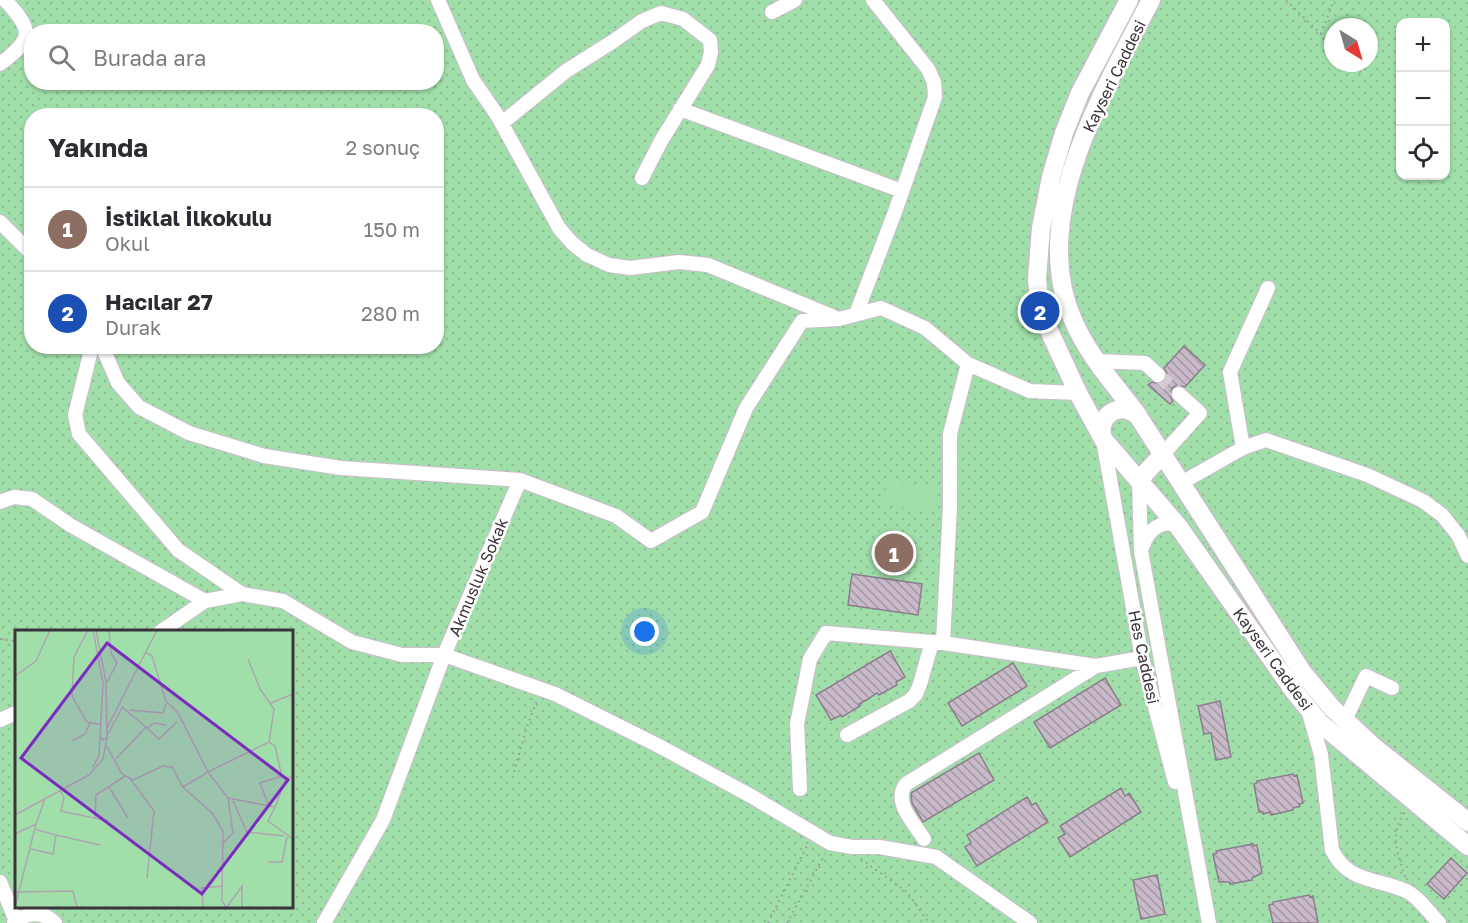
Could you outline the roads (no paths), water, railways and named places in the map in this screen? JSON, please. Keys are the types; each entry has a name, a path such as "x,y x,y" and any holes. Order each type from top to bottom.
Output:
{"main road":[{"name":"Kayseri Caddesi","path":"1129,0 1080,93 1064,133 1051,177 1041,228 1037,279 1040,311 1078,393 1105,442 1178,526 1320,723 1468,846"},
{"name":"Kayseri Caddesi","path":"1151,0 1097,105 1074,168 1058,239 1060,280 1072,320 1097,361 1163,454 1303,673 1332,708 1374,747 1468,822"},
{"path":"1105,442 1101,428 1110,412 1122,409 1133,412 1139,418"},
{"path":"1139,480 1163,454"}],"street":[{"path":"5,0 21,17 24,29"},
{"path":"438,0 473,80 502,123 559,228 587,255 609,265 630,268 680,262 708,265 839,319"},
{"path":"772,12 795,0"},
{"path":"856,314 935,98 934,82 928,69 873,0"},
{"path":"502,123 566,71 642,21 661,13 683,19 710,40 711,52 708,65 661,141 642,178"},
{"path":"0,64 20,49 24,36"},
{"path":"680,109 902,191"},
{"path":"0,222 24,246"},
{"path":"1244,448 1230,372 1268,288"},
{"path":"105,354 118,383 140,407 189,433 264,456 341,468 519,480 616,516 651,541 702,512 746,408 802,321 839,319 880,308 925,328 968,364 1030,391 1078,393"},
{"path":"90,354 75,415 79,434 178,550 242,594"},
{"path":"1097,361 1145,363 1158,375"},
{"path":"847,735 909,701 916,694 938,643 950,506 950,434 968,364"},
{"path":"1163,454 1200,413 1179,394"},
{"path":"1181,483 1244,448 1266,440 1367,475 1422,501 1442,515 1458,535 1468,556"},
{"name":"Hes Caddesi","path":"1105,442 1142,658 1200,871"},
{"name":"Akmusluk Sokak","path":"163,630 205,601 242,594 283,601 352,642 402,655 444,655 519,480"},
{"name":"Hes Caddesi","path":"1139,480 1141,551 1209,923"},
{"path":"0,502 14,497 32,499 70,525 205,601"},
{"path":"1141,551 1144,541 1156,527 1168,523 1178,526"},
{"path":"800,789 797,724 810,659 826,633 938,643 1096,666 1142,658"},
{"path":"324,923 383,820 444,655 555,694 659,746 751,796 830,843 852,847 880,847 936,857 1030,923"},
{"path":"924,839 902,804 900,793 906,784 1096,666"},
{"path":"1345,720 1366,676 1392,688"},
{"path":"1308,707 1321,755 1332,850 1338,861 1346,870 1378,884 1408,891 1439,923"},
{"path":"0,882 15,922 34,914 53,921"}],"tunnel":[{"path":"1158,375 1179,394"}],"place":[{"name":"Hacılar 27","path":"1040,311"},
{"name":"İstiklal İlkokulu","path":"894,553"}]}
